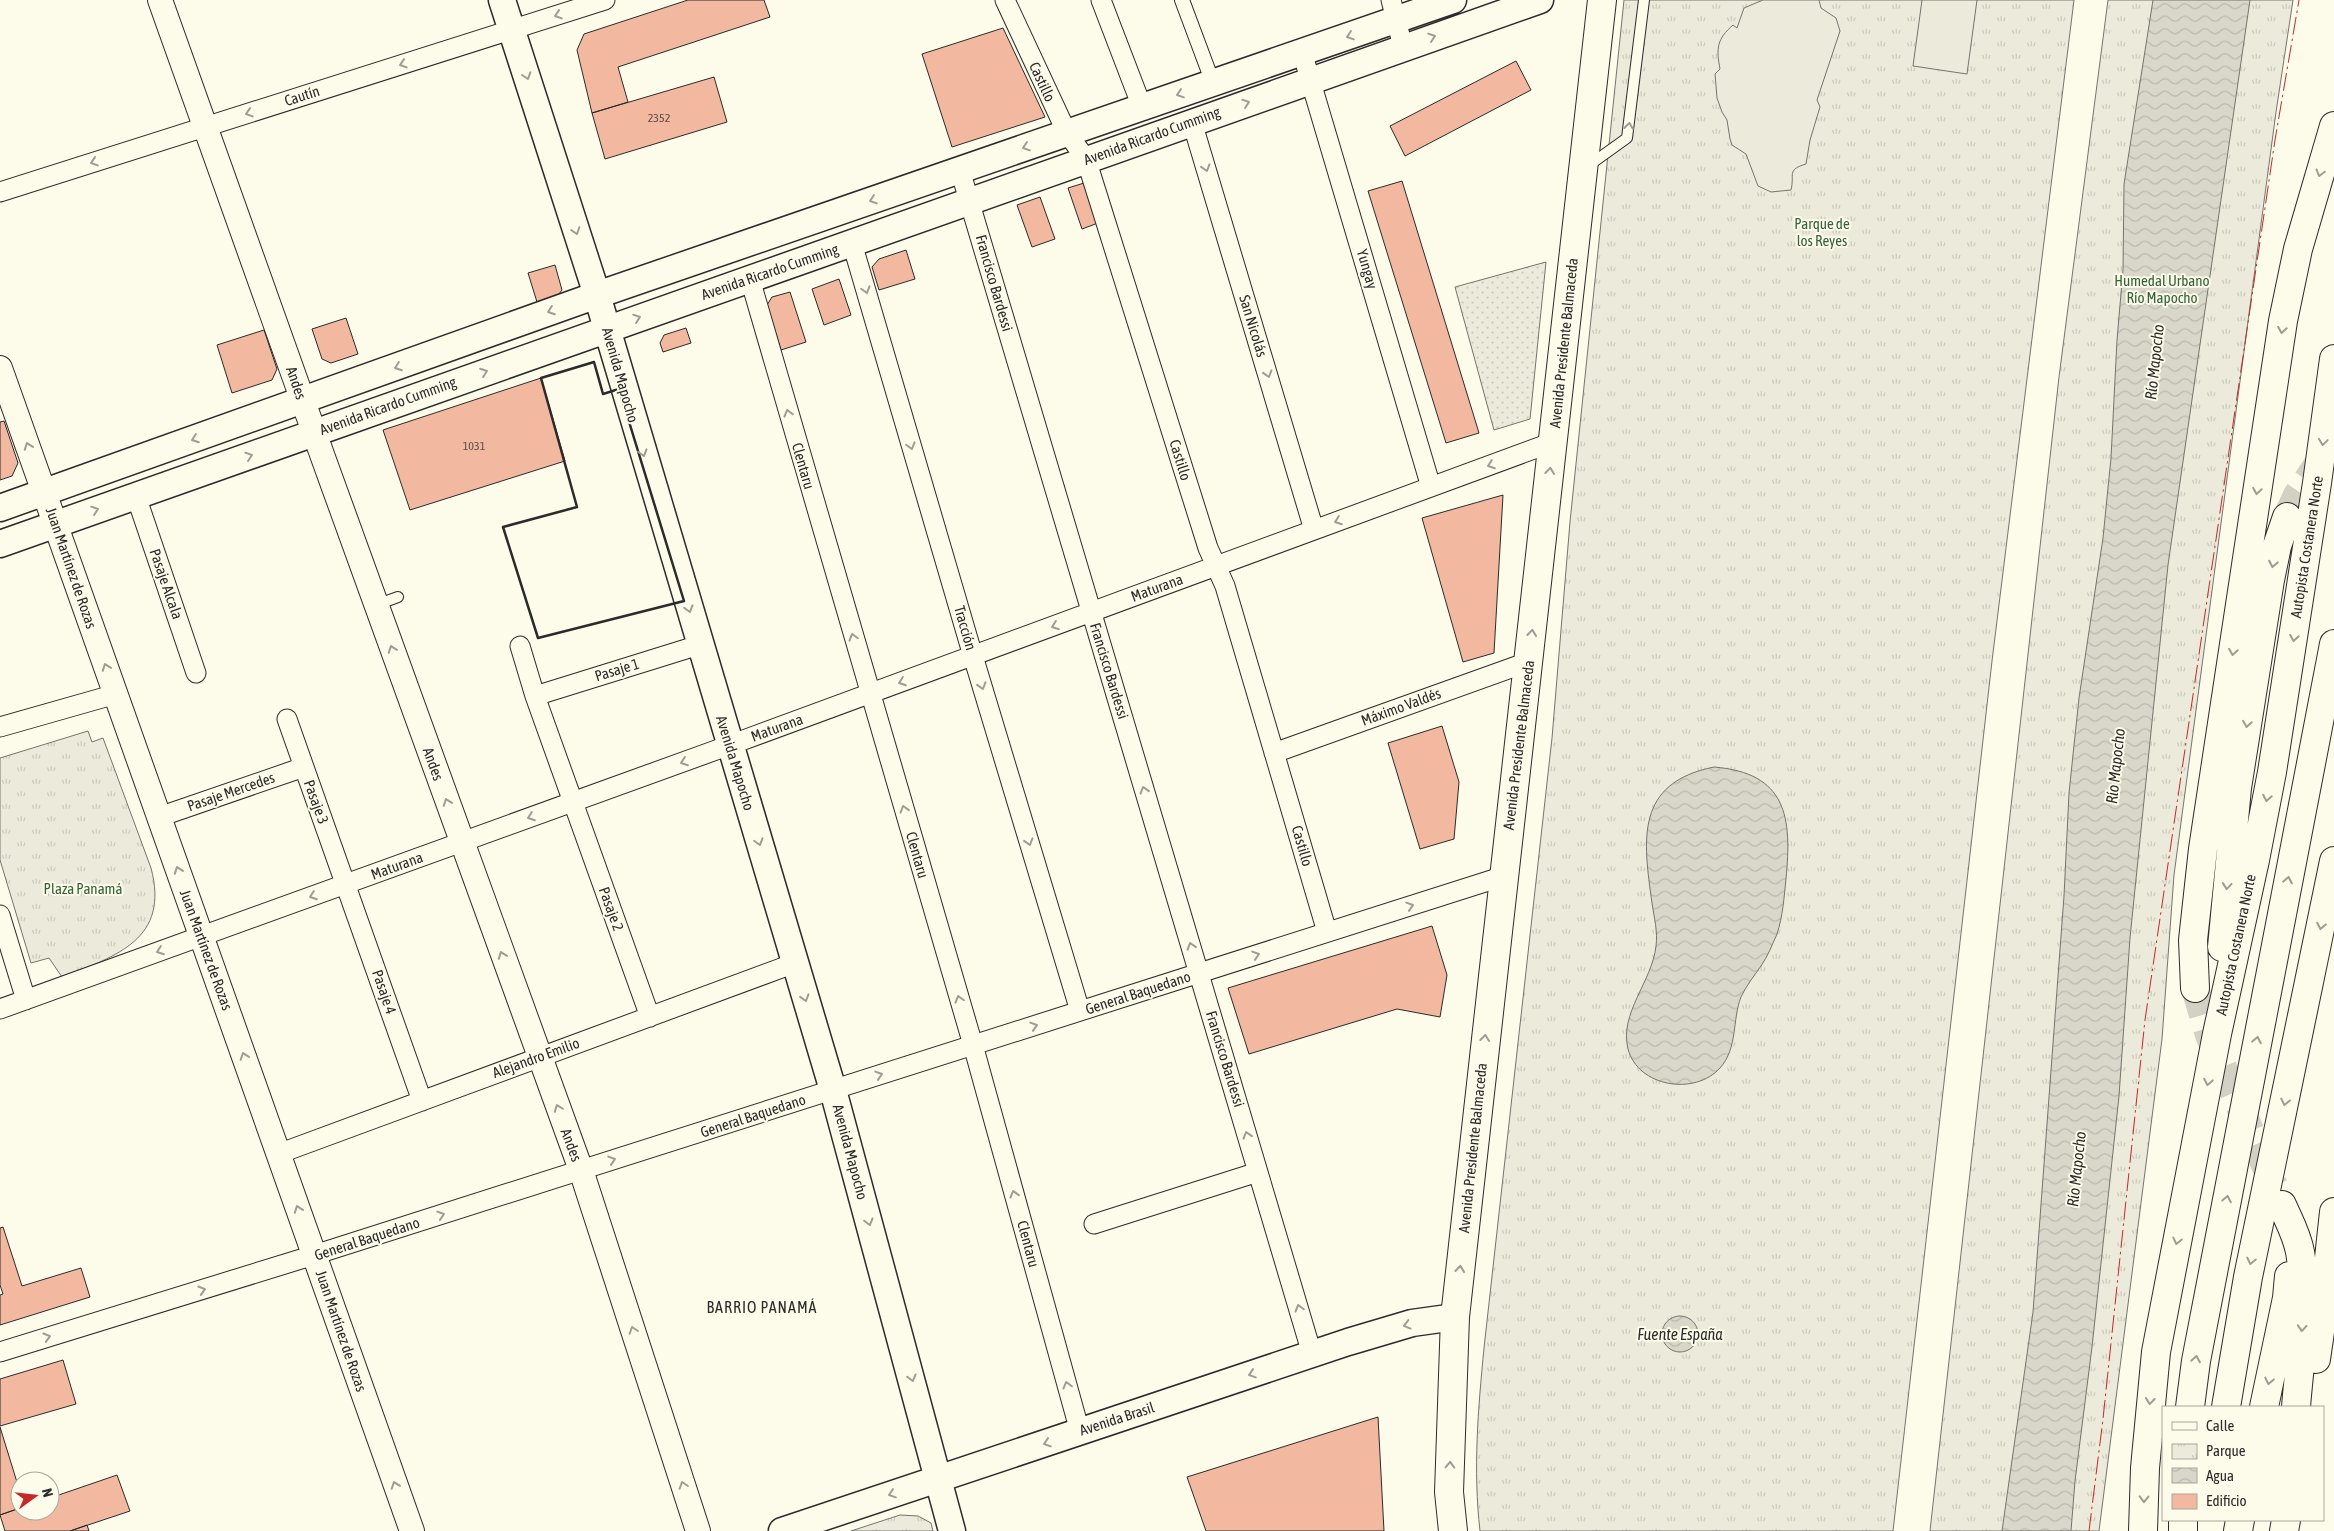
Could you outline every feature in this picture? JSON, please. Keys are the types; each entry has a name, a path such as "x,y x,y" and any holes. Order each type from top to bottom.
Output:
{"main road":[{"name":"Avenida Mapocho","path":"502,0 607,329 699,645 833,1090 952,1531"},
{"name":"Avenida Ricardo Cumming","path":"0,508 596,295 1302,52 1394,10 1453,0"},
{"name":"Avenida Ricardo Cumming","path":"0,544 1540,0"},
{"name":"Avenida Presidente Balmaceda","path":"1453,1531 1449,1492 1454,1317 1602,0"},
{"path":"2194,988 2193,940 2203,849 2283,321 2298,249 2334,126"},
{"name":"Autopista Costanera Norte","path":"2143,1531 2144,1468 2156,1352 2217,1034 2272,772 2334,360"},
{"path":"2217,1034 2224,922 2237,788 2270,580 2277,546 2287,517"},
{"path":"2190,1406 2202,1326 2334,644"},
{"path":"2226,1406 2248,1276 2334,861"},
{"path":"2264,1406 2287,1298 2290,1232 2284,1209 2296,1234 2303,1275 2304,1304 2296,1406"},
{"path":"2307,1406 2324,1304 2334,1212"},
{"name":"Avenida Brasil","path":"785,1531 1312,1354 1412,1323 1454,1317"},
{"name":"Avenida Presidente Balmaceda","path":"1441,1531 1449,1492"}],"street":[{"name":"Andes","path":"160,0 314,433 387,601 461,842 581,1170 698,1531"},
{"name":"Cautín","path":"0,192 605,0"},
{"name":"Castillo","path":"1005,0 1067,133 1086,159 1215,566 1225,586 1328,932"},
{"path":"1100,0 1142,107"},
{"path":"1182,0 1213,83"},
{"path":"1394,10 1403,48"},
{"name":"Yungay","path":"1302,52 1430,487"},
{"name":"San Nicolás","path":"1192,122 1314,530"},
{"name":"Francisco Bardessi","path":"960,170 1312,1354"},
{"name":"Tracción","path":"852,243 973,656 1080,1011"},
{"name":"Clentaru","path":"750,279 869,694 973,1045 1080,1432"},
{"name":"Juan Martínez de Rozas","path":"0,368 412,1531"},
{"name":"Maturana","path":"0,1009 730,745 1553,442"},
{"name":"Pasaje Alcala","path":"136,496 196,673"},
{"name":"Pasaje 1","path":"535,696 699,645"},
{"path":"520,646 535,696 573,802"},
{"name":"Máximo Valdés","path":"1274,753 1528,662"},
{"path":"0,727 116,694"},
{"name":"Pasaje 3","path":"287,719 346,884"},
{"name":"Pasaje Mercedes","path":"159,817 304,767"},
{"name":"Pasaje 2","path":"573,802 650,1017"},
{"name":"General Baquedano","path":"0,1352 314,1255 1504,876"},
{"name":"Pasaje 4","path":"346,884 422,1101"},
{"path":"0,914 26,1000"},
{"name":"Alejandro Emilio","path":"278,1154 795,963"},
{"path":"1094,1224 1258,1172"}],"lane":[{"path":"1583,170 1628,138 1644,0"}],"green space":[{"name":"Parque de los Reyes","path":"1624,0 2074,0 1992,661 1893,1531 1480,1531 1477,1462 1478,1417 1484,1348 1552,738 1570,522"},
{"path":"1763,0 1819,0 1821,8 1836,18 1840,31 1817,100 1820,107 1810,140 1806,164 1796,168 1792,173 1791,190 1771,192 1758,186 1746,154 1732,145 1727,120 1717,98 1715,74 1720,69 1718,50 1724,35 1733,25 1737,28 1744,8"},
{"path":"1922,0 1977,0 1967,74 1913,66"},
{"name":"Humedal Urbano Río Mapocho","path":"2108,0 2293,0 2276,112 2174,875 2162,1039 2099,1531 1930,1531 2059,377"},
{"path":"1546,262 1530,419 1494,430 1455,287"},
{"name":"Plaza Panamá","path":"88,731 92,742 103,738 151,868 155,892 153,912 146,928 134,941 119,952 62,977 49,958 31,963 0,860 0,758"},
{"path":"900,1515 918,1516 931,1523 933,1531 851,1531"}],"water":[{"name":"Río Mapocho","path":"2153,0 2250,0 2168,565 2130,938 2119,1096 2092,1347 2075,1481 2071,1531 2002,1531 2033,1312 2064,896 2069,793 2079,698 2103,538 2111,458 2117,340 2123,270 2124,184"},
{"path":"1714,767 1738,771 1757,778 1770,789 1780,802 1788,836 1788,857 1781,920 1770,950 1741,997 1730,1052 1726,1060 1709,1077 1683,1084 1668,1083 1655,1079 1643,1072 1634,1062 1628,1049 1626,1036 1632,1010 1649,972 1656,946 1656,930 1647,857 1647,836 1650,817 1657,800 1670,786 1688,775"},
{"name":"Fuente España","path":"1680,1316 1687,1317 1693,1321 1697,1327 1697,1341 1693,1347 1687,1351 1680,1352 1673,1351 1667,1347 1663,1341 1662,1334 1663,1327 1667,1321 1673,1317"}],"building":[{"path":"688,0 764,0 770,17 618,67 628,102 592,113 577,50 584,34"},
{"path":"1003,28 1045,117 952,147 922,54"},
{"path":"1516,61 1531,90 1405,156 1390,126"},
{"path":"714,77 727,122 605,159 592,113"},
{"path":"1402,181 1479,433 1446,443 1368,191"},
{"path":"1084,183 1098,223 1082,229 1068,188"},
{"path":"1040,197 1055,239 1032,247 1017,205"},
{"path":"906,250 915,279 879,290 872,267 879,259"},
{"path":"555,265 562,290 559,294 537,302 528,273"},
{"path":"839,279 851,315 824,325 812,289"},
{"path":"790,292 806,342 781,350 767,305 772,297"},
{"path":"346,318 358,354 331,363 322,359 312,329"},
{"path":"686,328 691,343 663,352 660,343 664,335"},
{"path":"264,330 277,369 272,380 232,393 217,345"},
{"path":"541,378 565,461 410,510 383,430"},
{"path":"4,421 18,463 12,476 0,480 0,422"},
{"path":"1503,495 1494,653 1463,662 1422,518"},
{"path":"1442,726 1459,782 1454,839 1420,849 1388,743"},
{"path":"1432,926 1447,975 1440,1017 1397,1009 1249,1054 1228,988"},
{"path":"3,1227 22,1286 81,1268 90,1297 0,1325 0,1295 3,1294 0,1285 0,1228"},
{"path":"63,1360 76,1404 0,1426 0,1379"},
{"path":"1378,1417 1384,1531 1206,1531 1187,1477"},
{"path":"0,1427 14,1471 10,1471 10,1512 0,1515"},
{"path":"117,1475 130,1511 70,1531 5,1531 0,1515 10,1512 10,1521 60,1521 60,1495"},
{"path":"87,1525 89,1531 70,1531"}],"tunnel":[{"path":"2287,517 2297,495 2324,455"},
{"path":"2195,988 2209,1035 2274,1186"}],"wall":[{"path":"594,362 603,394 619,389 684,601 538,638 503,527 577,507 541,378 594,362"}],"power":[{"path":"2089,1531 2103,1419 2145,1020 2275,140 2299,0"}],"district":[{"name":"BARRIO PANAMÁ","path":"762,1307"}]}
